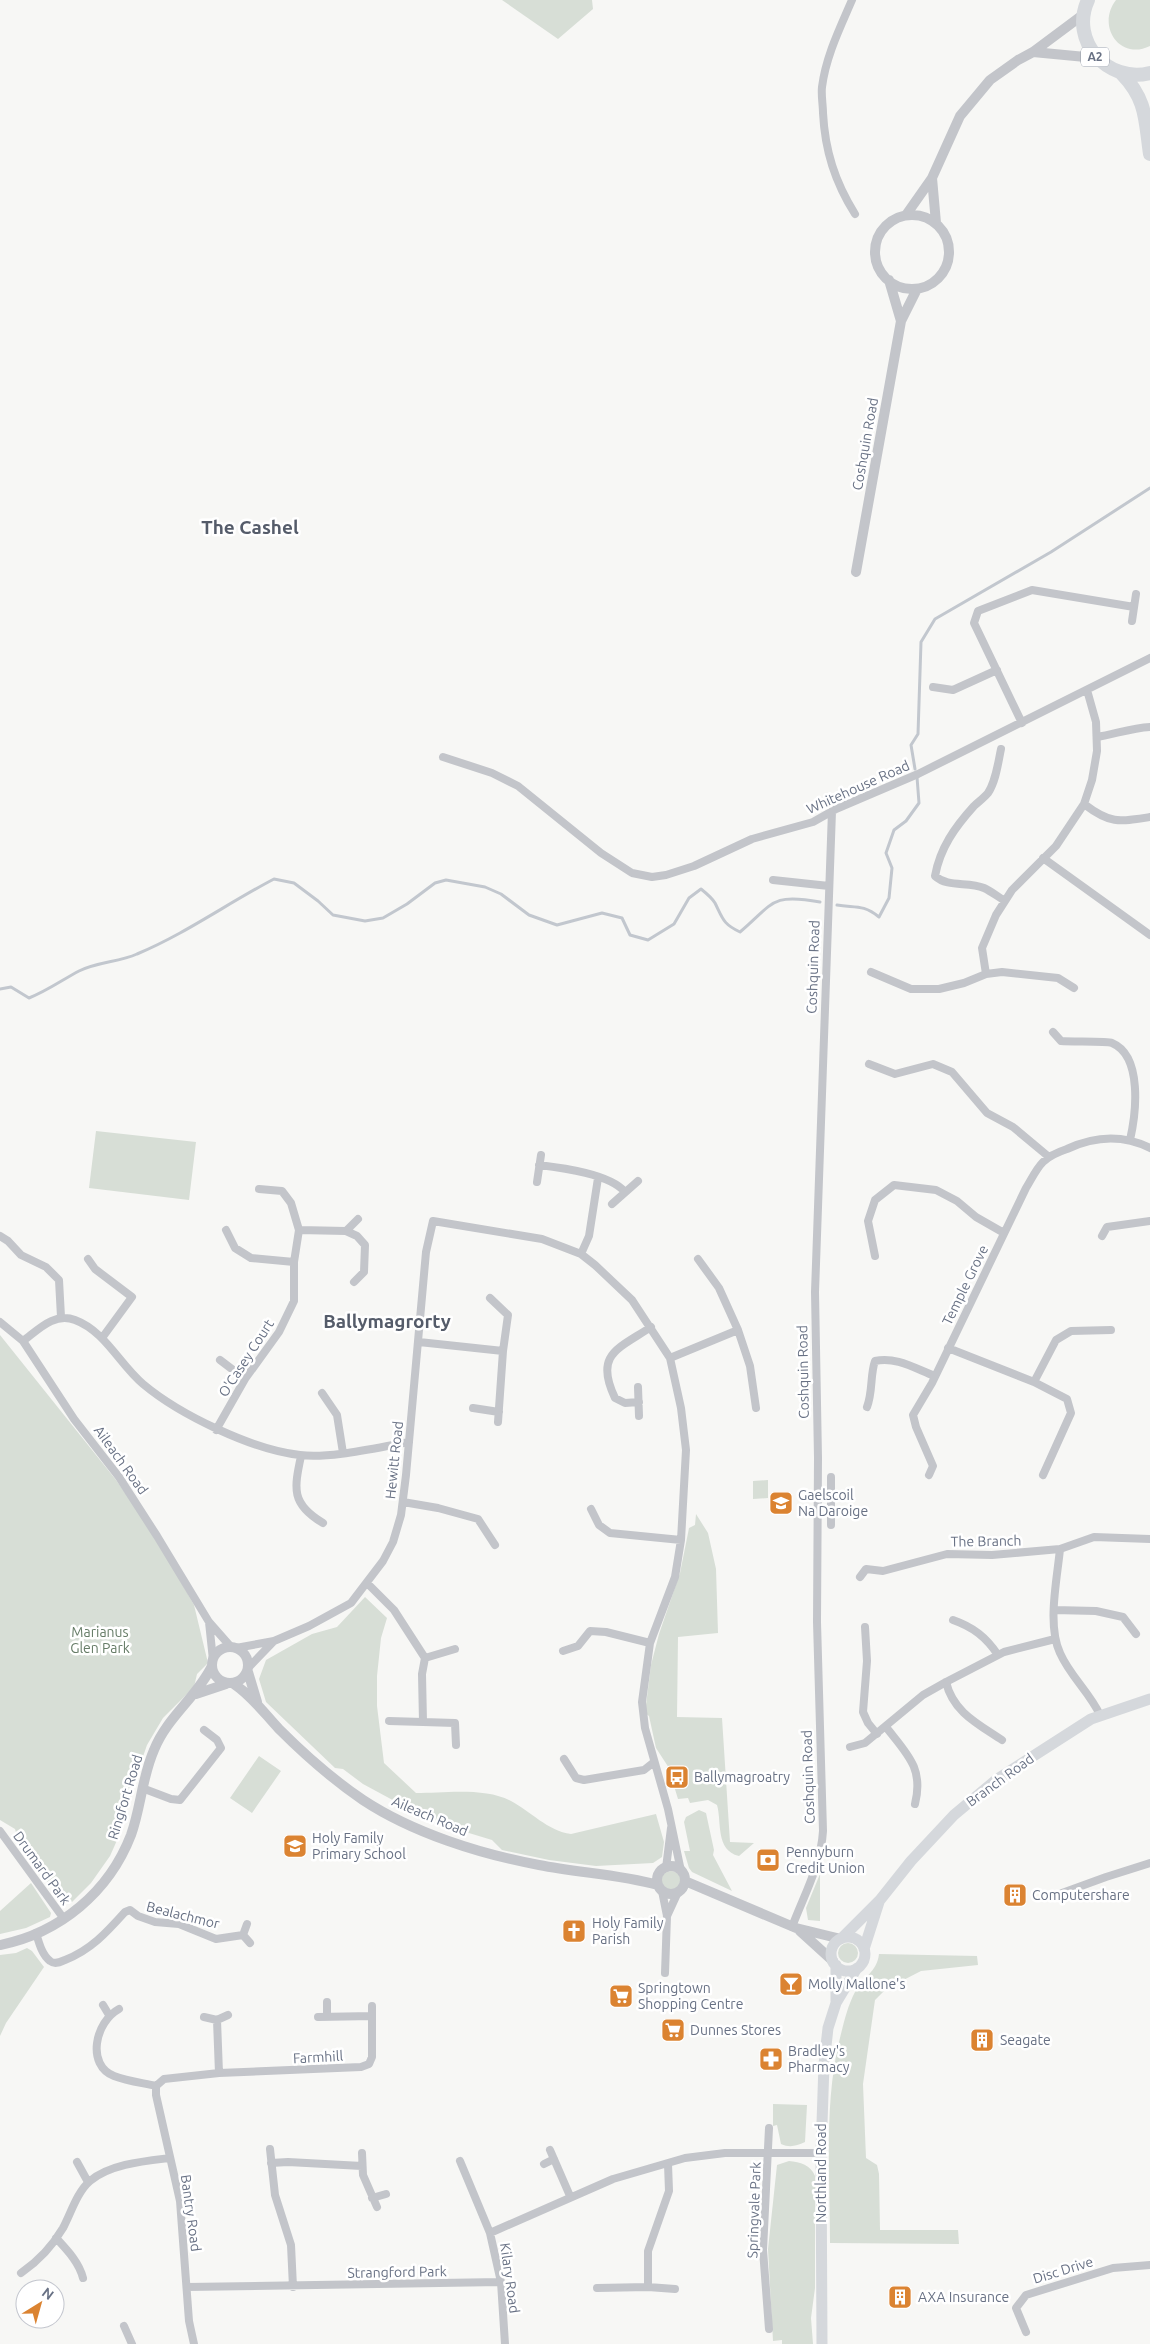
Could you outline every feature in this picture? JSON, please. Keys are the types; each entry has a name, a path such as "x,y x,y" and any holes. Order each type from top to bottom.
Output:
{"highway":[{"name":"A2","path":"1088,0 1084,14 1083,30 1088,45 1096,58 1108,68 1122,74 1140,76 1150,73"},
{"name":"A2","path":"1122,74 1135,87 1142,102 1150,154"}],"main road":[{"name":"Branch Road","path":"841,1938 880,1900 911,1861 954,1815 996,1780 1071,1730 1100,1716 1150,1699"},
{"name":"Branch Road","path":"864,1948 880,1900"},
{"path":"853,1937 864,1948 864,1960 857,1968 846,1970 834,1963 832,1950 841,1938 853,1937"},
{"name":"Northland Road","path":"834,1963 836,2002"},
{"name":"Northland Road","path":"822,2344 820,2153 824,2064 828,2028 836,2002 857,1968"}],"street":[{"path":"852,0 833,43 822,88 824,133 831,166 855,214"},
{"path":"906,215 932,178 960,116 990,80 1033,52 1084,14"},
{"path":"1033,52 1096,58"},
{"path":"932,178 936,223"},
{"path":"889,280 902,288 917,289 938,279 947,266 948,243 946,235 936,223 922,216 906,215 885,225 877,239 876,262 889,280 901,320"},
{"path":"901,320 917,289"},
{"name":"Coshquin Road","path":"856,572 901,320"},
{"path":"1022,723 974,623 978,611 1032,590 1134,607"},
{"path":"1132,621 1136,594"},
{"name":"Whitehouse Road","path":"443,757 492,773 518,786 601,853 632,872 652,877 666,875 694,866 752,839 813,822 918,774 1150,658"},
{"path":"933,688 953,690 996,670"},
{"path":"986,974 982,948 996,915 1005,901 1064,837 1084,804 1092,780 1097,751 1096,722 1087,690"},
{"path":"1097,737 1117,734 1136,727 1150,727"},
{"path":"1001,749 995,776 988,793 975,805 943,847 937,860 935,876 941,881 964,883 985,888 1005,901"},
{"path":"1084,804 1102,817 1114,820 1150,817"},
{"name":"Coshquin Road","path":"794,1928 814,1875 822,1847 823,1831 817,1631 818,1507 815,1292 832,812"},
{"path":"1043,858 1150,935"},
{"path":"773,880 829,886"},
{"path":"872,972 911,989 939,989 964,983 986,974 1002,972 1058,978 1074,988"},
{"path":"1053,1032 1062,1041 1111,1043 1125,1054 1135,1085 1135,1119 1130,1140"},
{"path":"870,1064 895,1074 933,1064 952,1072 987,1113 1012,1127 1049,1156"},
{"name":"Temple Grove","path":"929,1475 933,1466 916,1427 913,1415 935,1376 1026,1188 1041,1164 1049,1156 1082,1142 1096,1139 1130,1140 1150,1148"},
{"path":"537,1182 541,1155"},
{"path":"539,1165 576,1170 618,1184 625,1192"},
{"path":"598,1178 590,1236 581,1254 596,1265 632,1300 670,1358 681,1408 686,1450 681,1540 675,1576 650,1643 642,1702 645,1728 678,1850 680,1870 685,1881 794,1928 841,1938"},
{"path":"612,1204 638,1181"},
{"path":"876,1256 868,1221 875,1200 894,1186 936,1190 957,1202 976,1217 1004,1232"},
{"path":"259,1189 282,1191 292,1203 300,1230 346,1231 357,1236 365,1245 364,1272 354,1282"},
{"path":"346,1231 358,1219"},
{"name":"Hewitt Road","path":"234,1647 274,1641 309,1626 351,1603 383,1561 393,1542 402,1502 419,1342 426,1252 433,1221 542,1239 581,1254"},
{"path":"1102,1236 1107,1227 1150,1222"},
{"path":"226,1230 235,1248 251,1258 294,1262"},
{"name":"O'Casey Court","path":"216,1430 245,1379 279,1332 294,1301 294,1262 300,1230"},
{"path":"0,1236 8,1241 21,1255 46,1267 59,1280 61,1317"},
{"path":"88,1259 95,1269 132,1297 102,1338"},
{"path":"698,1259 719,1288 738,1330 750,1366 756,1408"},
{"path":"490,1298 508,1315 503,1351 498,1422"},
{"path":"22,1342 52,1320 61,1317 80,1322 102,1338 143,1384 173,1405 216,1430 255,1444 301,1456 343,1453 409,1442"},
{"name":"Aileach Road","path":"0,1322 22,1342 74,1419 119,1477 162,1543 209,1622 234,1647"},
{"path":"639,1402 625,1403 615,1398 609,1384 606,1366 614,1352 651,1327"},
{"path":"670,1358 738,1330"},
{"path":"1034,1382 1056,1340 1071,1330 1111,1330"},
{"path":"419,1342 503,1351"},
{"path":"948,1348 1034,1382 1067,1399 1071,1413 1043,1475"},
{"path":"867,1406 871,1395 872,1370 875,1361 886,1358 895,1360 935,1376"},
{"path":"220,1360 245,1379"},
{"path":"638,1387 639,1416"},
{"path":"322,1393 337,1416 343,1453"},
{"path":"474,1408 499,1412"},
{"path":"301,1456 296,1480 298,1502 310,1516 323,1523"},
{"path":"831,1477 831,1525"},
{"path":"402,1502 438,1508 478,1519 495,1545"},
{"path":"818,1507 831,1506"},
{"path":"591,1509 599,1525 610,1532 681,1540"},
{"name":"The Branch","path":"860,1577 866,1569 883,1571 947,1554 992,1555 1060,1550 1094,1537 1150,1539"},
{"path":"1060,1550 1054,1610 1055,1639 1060,1655 1092,1699 1100,1716"},
{"path":"366,1583 394,1610 425,1658 422,1674 423,1722"},
{"path":"1054,1610 1096,1611 1123,1617 1136,1634"},
{"path":"953,1620 970,1626 990,1642 998,1655"},
{"name":"Aileach Road","path":"209,1622 212,1663"},
{"path":"865,1627 867,1661 863,1712 868,1723 877,1734"},
{"path":"563,1651 578,1646 590,1631 606,1632 650,1643"},
{"path":"850,1747 865,1743 922,1695 946,1682 998,1655 1055,1639"},
{"name":"Hewitt Road","path":"248,1669 274,1641"},
{"path":"234,1647 245,1654 248,1669 244,1678 230,1684 216,1677 212,1663 220,1650 234,1647"},
{"path":"425,1658 454,1649"},
{"name":"Ringfort Road","path":"0,1945 36,1933 64,1919 98,1890 118,1862 131,1835 142,1788 154,1749 174,1716 195,1694 212,1663"},
{"name":"Aileach Road","path":"248,1669 257,1703"},
{"path":"946,1682 949,1695 956,1707 1002,1740"},
{"name":"Aileach Road","path":"230,1684 257,1703 308,1759 362,1799 386,1813 478,1851 540,1866 631,1877 660,1888"},
{"name":"Ringfort Road","path":"195,1694 230,1684"},
{"path":"389,1721 455,1723 456,1745"},
{"path":"886,1727 911,1760 917,1774 920,1787 915,1804"},
{"path":"142,1788 171,1799 180,1800 221,1748 217,1740 204,1730"},
{"path":"564,1759 576,1778 584,1780 644,1770 654,1762"},
{"path":"665,1973 668,1916 660,1888 671,1826"},
{"name":"Drumard Park","path":"0,1830 64,1919"},
{"path":"1062,1894 1106,1876 1150,1863"},
{"path":"662,1870 674,1867 680,1870"},
{"name":"Aileach Road","path":"631,1877 662,1870"},
{"path":"668,1916 685,1881"},
{"path":"660,1888 670,1894 678,1892"},
{"name":"Bealachmor","path":"36,1933 42,1950 50,1961 56,1963 82,1954 103,1937 125,1912 130,1910 138,1916 155,1922 179,1924 216,1939 243,1935"},
{"path":"247,1924 243,1935 250,1943"},
{"path":"794,1928 834,1963"},
{"path":"327,2002 327,2016"},
{"path":"103,2005 109,2015"},
{"name":"Farmhill","path":"156,2086 164,2079 219,2073 361,2067 368,2064 372,2057 372,2006"},
{"path":"119,2009 109,2015 100,2028 96,2043 101,2065 113,2076 156,2086"},
{"path":"204,2016 217,2020 228,2015"},
{"path":"318,2017 372,2016"},
{"path":"217,2020 219,2073"},
{"name":"Bantry Road","path":"156,2086 156,2095 180,2201 188,2321 194,2344"},
{"path":"769,2128 769,2153"},
{"path":"270,2149 275,2195 291,2246 293,2287"},
{"path":"550,2150 570,2196"},
{"path":"362,2153 362,2166 376,2208"},
{"name":"Springvale Park","path":"769,2153 763,2250 769,2329"},
{"name":"Springvale Park","path":"490,2233 570,2196 614,2179 704,2154 820,2153"},
{"path":"21,2273 30,2267 56,2238 88,2182 98,2175 128,2165 170,2158"},
{"path":"544,2164 554,2159"},
{"name":"Kilary Road","path":"460,2161 490,2233 501,2282 505,2344"},
{"path":"77,2162 88,2182"},
{"path":"271,2164 288,2162 362,2166"},
{"path":"648,2287 648,2251 669,2191 668,2164"},
{"path":"372,2198 386,2194"},
{"path":"56,2238 81,2269 83,2278"},
{"name":"Disc Drive","path":"1026,2332 1016,2308 1026,2295 1113,2268 1150,2265"},
{"name":"Strangford Park","path":"187,2288 501,2282"},
{"path":"597,2288 648,2287 674,2289"},
{"path":"124,2326 132,2344"}],"green space":[{"path":"502,0 592,0 593,9 558,39"},
{"path":"1116,0 1150,0 1150,46 1129,49 1121,45 1114,38 1110,30 1109,20 1110,10"},
{"path":"96,1131 196,1142 189,1200 89,1188"},
{"name":"Marianus Glen Park","path":"0,1335 116,1480 156,1537 194,1605 208,1663 197,1674 194,1687 163,1718 147,1745 122,1829 110,1856 91,1883 72,1902 63,1900 41,1876 38,1872 40,1865 29,1851 21,1849 15,1829 0,1820"},
{"path":"768,1480 768,1498 753,1499 753,1481"},
{"path":"696,1514 708,1533 716,1569 718,1633 678,1637 677,1717 722,1718 730,1842 754,1843 739,1856 731,1853 723,1842 717,1805 708,1800 690,1803 688,1798 678,1799 674,1786 681,1778 673,1767 669,1768 656,1748 649,1716 645,1713 651,1665 659,1634 680,1573 689,1528 695,1525"},
{"path":"365,1597 387,1618 381,1638 377,1676 377,1706 384,1763 416,1793 477,1792 501,1797 518,1805 555,1829 571,1834 656,1814 664,1842 662,1857 653,1863 596,1866 549,1860 502,1850 492,1840 459,1830 400,1804 363,1784 343,1769 335,1768 266,1702 259,1679 266,1660 312,1634 337,1627"},
{"path":"259,1756 281,1771 252,1813 230,1798"},
{"path":"699,1810 706,1813 714,1850 713,1855 732,1891 692,1872 689,1868 684,1851 690,1851 684,1822 686,1817"},
{"path":"671,1871 678,1874 681,1881 678,1888 671,1891 664,1888 661,1881 664,1874"},
{"path":"820,1874 820,1921 808,1920 806,1908"},
{"path":"31,1883 51,1913 50,1917 26,1928 0,1934 0,1911"},
{"path":"848,1943 855,1946 858,1953 855,1960 848,1963 841,1960 838,1953 841,1946"},
{"path":"27,1948 32,1951 44,1967 6,2023 0,2036 0,1955 16,1953"},
{"path":"879,1954 977,1956 978,1965 921,1971 886,1989 875,2000 863,2084 866,2158 877,2165 879,2174 880,2230 958,2230 959,2244 830,2243 829,2142 834,2066 850,2004 858,1987 876,1965"},
{"path":"773,2104 807,2105 805,2142 793,2146 781,2144 777,2125 773,2126"},
{"path":"789,2161 805,2165 811,2169 815,2176 815,2288 811,2318 813,2344 782,2344 782,2340 773,2341 768,2249 777,2165"}],"waterway":[{"path":"915,769 911,745 918,734 921,642 935,619 1051,552 1150,488"},
{"path":"837,905 863,908 879,917 889,898 892,868 886,853 894,830 906,821 919,803 917,777"},
{"path":"0,989 11,987 29,998 86,968 130,957 155,946 274,879 294,883 333,915 365,921 383,918 407,904 435,883 446,880 485,887 501,894 529,915 557,925 602,913 622,918 630,935 648,940 674,924 689,898 701,889 714,901 727,924 740,932 774,903 792,899 820,902"}],"place":[{"name":"Gaelscoil Na Daroige","path":"781,1503"},
{"name":"Ballymagroatry","path":"677,1777"},
{"name":"Holy Family Primary School","path":"295,1846"},
{"name":"Pennyburn Credit Union","path":"768,1860"},
{"name":"Computershare","path":"1015,1895"},
{"name":"Holy Family Parish","path":"574,1931"},
{"name":"Molly Mallone's","path":"791,1984"},
{"name":"Springtown Shopping Centre","path":"621,1996"},
{"name":"Dunnes Stores","path":"673,2030"},
{"name":"Seagate","path":"982,2040"},
{"name":"Bradley's Pharmacy","path":"771,2059"},
{"name":"AXA Insurance","path":"900,2297"}],"district":[{"name":"The Cashel","path":"250,527"},
{"name":"Ballymagrorty","path":"387,1321"}]}
